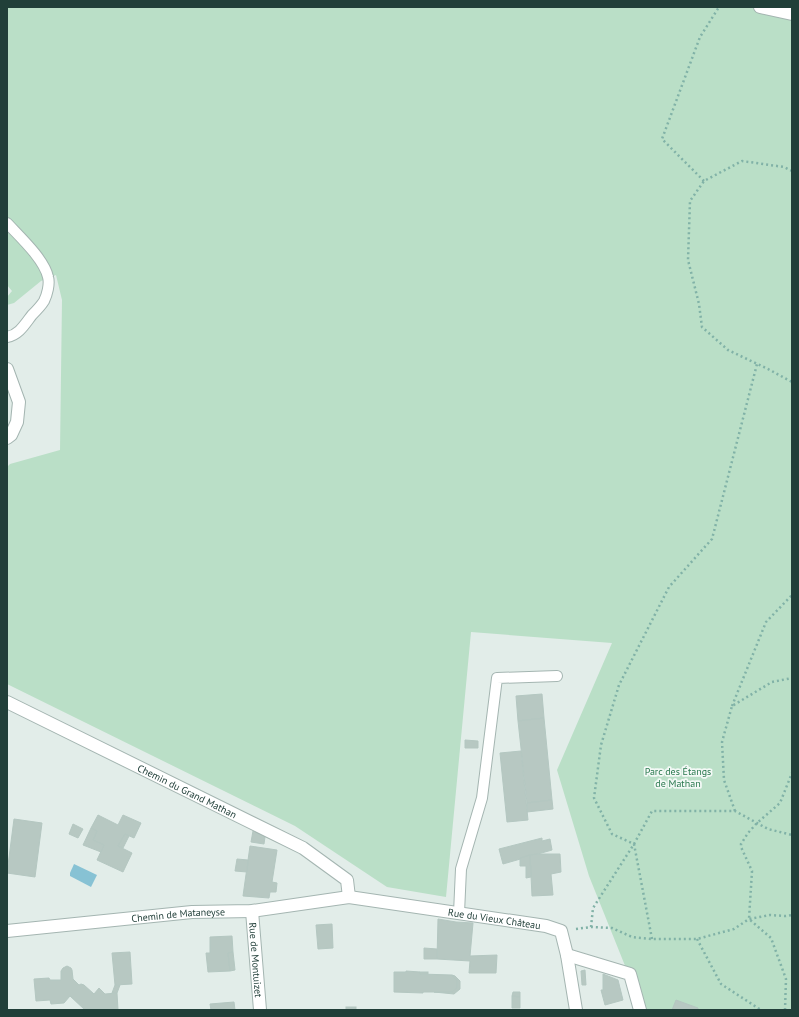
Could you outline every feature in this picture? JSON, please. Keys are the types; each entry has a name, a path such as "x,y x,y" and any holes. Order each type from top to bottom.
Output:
{"street":[{"path":"760,7 792,14"},
{"path":"7,369 19,402 17,422 11,435 7,438"},
{"name":"Chemin du Grand Mathan","path":"7,702 303,848 347,880 349,897"},
{"name":"Rue du Vieux Château","path":"349,897 546,926 561,932 567,955 576,1010"},
{"name":"Chemin de Mataneyse","path":"7,931 192,912 252,911 349,897"},
{"name":"Rue de Montuizet","path":"252,911 260,1010"},
{"path":"567,955 630,974 640,1010"}],"lane":[{"path":"7,223 43,264 49,278 48,290 44,301 21,330 7,337"},
{"path":"459,913 461,869 482,798 496,678 556,676"}],"path":[{"path":"704,181 662,138 700,37 719,7"},
{"path":"792,171 784,167 742,161 704,181 690,201 688,253 688,260 700,304 702,327 728,350 792,382"},
{"path":"634,844 612,834 594,798 601,745 619,685 669,587 712,539 757,364"},
{"path":"735,811 724,780 722,742 732,706 766,622 792,595"},
{"path":"732,706 772,682 792,678"},
{"path":"749,919 752,871 741,844 757,823 780,803 792,773"},
{"path":"591,927 594,908 634,844 652,811 735,811 768,829 792,835"},
{"path":"634,844 652,939"},
{"path":"578,929 591,927 612,928 632,937 652,939 697,939 734,929 749,919 770,915 792,915"},
{"path":"749,919 771,938 786,979 785,1010"},
{"path":"697,939 721,984 761,1010"}],"green space":[{"name":"Parc des Étangs de Mathan","path":"7,7 792,7 792,1010 648,1010 642,1008 589,876 557,770 612,643 471,632 446,897 387,887 295,826 7,684 7,467 10,464 60,450 62,300 56,275 41,281 14,303 7,305 7,297 12,291 7,285"}],"water":[{"path":"74,864 97,875 91,887 70,876"}],"building":[{"path":"542,694 544,718 518,721 516,696"},
{"path":"544,718 552,800 527,803 518,721"},
{"path":"465,740 478,741 478,748 465,748"},
{"path":"521,751 528,820 507,822 500,753"},
{"path":"552,800 553,809 527,812 527,803"},
{"path":"98,815 118,825 123,815 141,823 134,838 125,834 118,846 132,853 123,872 97,860 104,845 93,840 97,831 91,828"},
{"path":"14,819 42,823 35,877 7,873"},
{"path":"73,824 83,829 78,838 69,834"},
{"path":"91,828 97,831 93,840 104,845 101,852 83,845"},
{"path":"253,831 265,837 264,844 251,842"},
{"path":"125,834 129,836 123,848 118,846"},
{"path":"542,838 542,841 550,839 552,850 503,864 499,849"},
{"path":"250,846 277,850 272,882 277,883 276,892 270,892 269,898 243,896"},
{"path":"560,854 561,872 551,874 553,895 532,896 530,855"},
{"path":"530,855 531,877 526,878 526,866 520,866 520,858"},
{"path":"237,859 248,860 247,872 235,871"},
{"path":"438,919 473,923 470,956 497,955 496,973 469,973 470,961 437,959"},
{"path":"332,924 333,948 318,949 316,925"},
{"path":"232,936 233,952 228,953 230,971 208,972 206,953 210,953 210,937"},
{"path":"424,948 437,949 437,959 424,959"},
{"path":"130,952 132,984 115,985 112,953"},
{"path":"233,952 235,970 230,971 228,953"},
{"path":"67,966 72,970 73,979 79,985 84,985 94,994 99,988 105,994 117,993 118,1010 85,1010 70,996 64,1003 51,1004 50,1000 36,1001 34,979 49,978 50,980 61,980 61,971"},
{"path":"585,970 586,985 582,985 581,971"},
{"path":"394,972 420,972 420,974 452,975 457,981 457,988 452,992 394,992"},
{"path":"420,972 428,972 428,974 420,974"},
{"path":"603,974 618,980 623,1000 605,1005 601,990 603,990"},
{"path":"452,975 460,981 460,989 454,994 434,992 452,992 457,988 457,981"},
{"path":"115,985 120,985 117,993 112,993"},
{"path":"513,992 520,992 520,997 512,996"},
{"path":"512,996 520,997 520,1008 512,1008"},
{"path":"676,1000 698,1008 698,1010 672,1010"},
{"path":"234,1002 235,1010 211,1010 210,1004"},
{"path":"346,1007 356,1007 356,1010 346,1010"}]}
